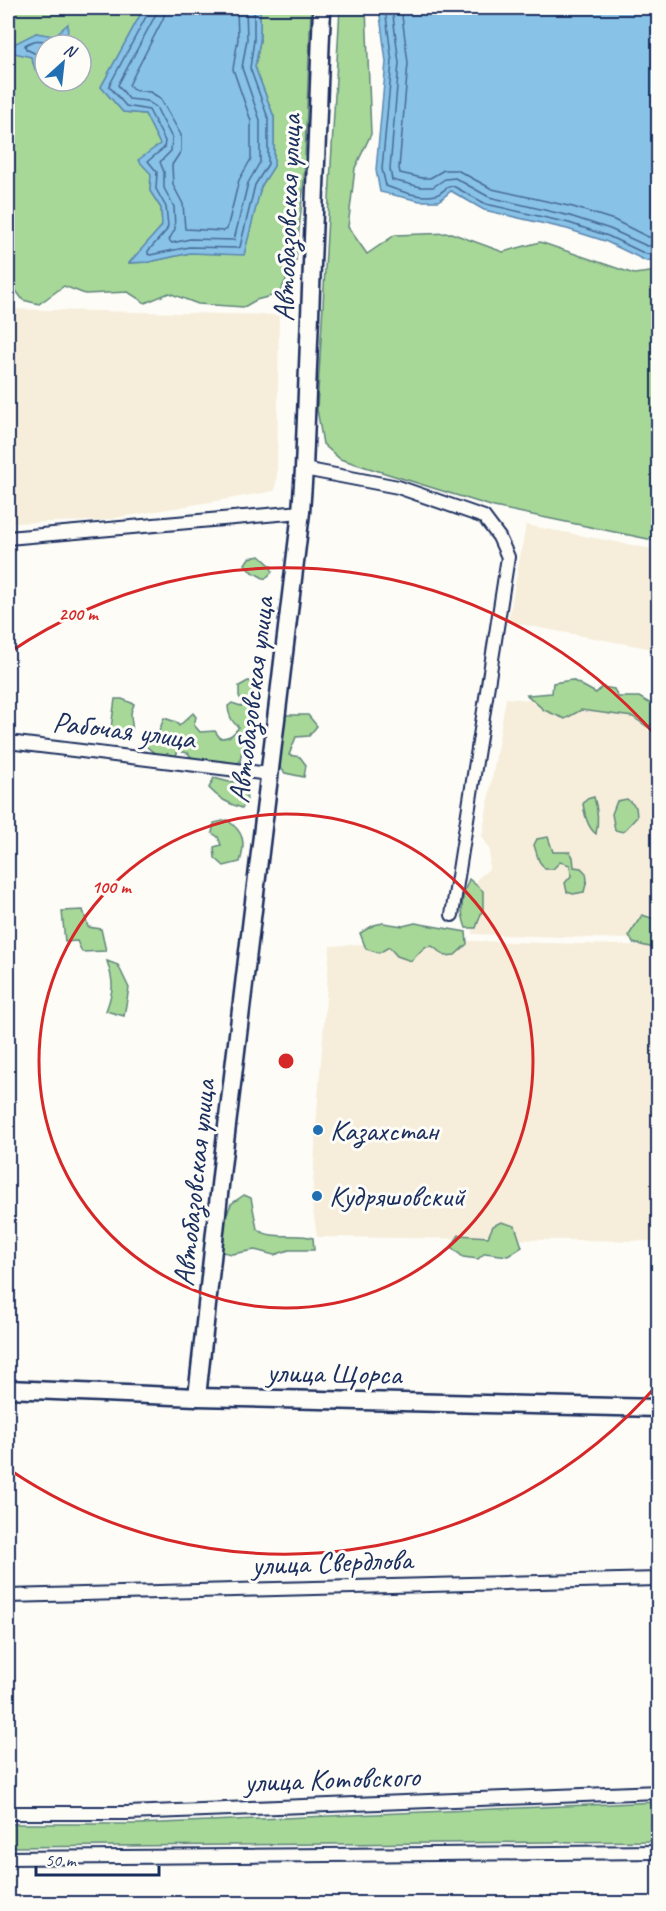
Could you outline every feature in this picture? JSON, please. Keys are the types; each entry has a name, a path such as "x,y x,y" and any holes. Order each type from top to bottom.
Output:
{"street":[{"name":"Автобазовская улица","path":"197,1397 223,1160 301,513 322,8"},
{"path":"304,469 398,487 484,517 500,537 508,556 452,915"},
{"path":"8,538 301,513"},
{"name":"Рабочая улица","path":"8,742 269,774"},
{"name":"улица Щорса","path":"8,1389 197,1397 658,1408"},
{"name":"улица Свердлова","path":"8,1596 658,1579"},
{"name":"улица Котовского","path":"8,1814 127,1813 658,1792"},
{"path":"8,1858 658,1852"}],"shaded area":[{"path":"8,309 279,315 275,491 98,521 8,523"},
{"path":"526,525 658,550 658,650 508,622"},
{"path":"506,698 658,711 658,940 472,934 477,879 489,869 490,851 482,836"},
{"path":"433,940 658,946 658,1241 317,1237 312,1204 330,946"}],"green space":[{"path":"8,8 144,8 101,87 123,112 145,114 160,144 151,174 150,191 161,208 162,226 130,263 149,262 190,253 244,254 261,186 274,166 274,117 255,67 260,41 260,8 311,8 304,181 296,260 279,294 256,300 244,307 198,304 169,293 145,303 128,292 85,294 64,286 39,304 23,300 8,280"},
{"path":"340,8 366,8 371,134 355,168 348,227 367,254 395,235 451,233 503,252 540,242 634,274 658,271 658,541 494,507 340,459 323,444 317,409"},
{"path":"260,556 271,566 272,572 265,579 249,570 245,564 249,558"},
{"path":"572,680 596,693 602,687 614,689 618,697 639,697 658,708 658,721 648,727 633,717 581,710 565,719 544,710 527,695 552,693 553,683"},
{"path":"248,681 258,682 259,696 252,701 255,708 250,720 254,736 242,749 240,762 230,766 191,757 188,753 178,751 172,764 153,757 153,752 145,745 149,739 156,739 164,718 176,722 179,726 193,713 196,717 194,725 200,732 215,731 220,738 233,734 239,727 231,718 228,706 232,703 241,706 243,703 239,696 239,686"},
{"path":"115,699 134,704 131,714 132,729 127,740 114,738 111,728"},
{"path":"284,715 308,715 317,726 309,736 296,737 289,755 300,757 306,765 304,777 285,773 277,763"},
{"path":"214,778 229,782 239,781 246,790 247,803 242,808 220,798 209,788"},
{"path":"594,797 598,816 596,834 588,824 583,804 587,799"},
{"path":"627,799 636,807 637,817 623,832 615,830 612,814 617,801"},
{"path":"227,820 240,833 243,849 240,862 224,866 215,858 214,847 221,845 218,837 212,833 214,823"},
{"path":"548,837 553,852 570,852 574,867 581,868 586,873 584,892 573,894 567,892 565,883 571,876 570,865 560,862 553,869 545,869 539,861 534,845 537,839"},
{"path":"469,879 483,891 483,908 476,928 466,928 462,909"},
{"path":"83,910 88,927 101,929 106,951 82,952 77,941 65,942 62,911"},
{"path":"642,915 658,920 658,949 633,943 629,935"},
{"path":"383,923 403,926 415,923 466,932 467,944 455,955 445,956 432,946 425,947 411,961 397,956 389,947 379,953 366,949 360,933"},
{"path":"107,961 118,965 129,988 124,1016 106,1011 112,986"},
{"path":"244,1195 251,1198 257,1229 270,1235 313,1238 314,1250 289,1250 274,1255 255,1250 232,1254 222,1252 222,1226 231,1204"},
{"path":"501,1222 515,1226 522,1247 508,1256 485,1253 478,1259 463,1257 451,1247 459,1235 488,1237 493,1226"},
{"path":"658,1802 658,1841 8,1847 8,1824 138,1824"}],"water":[{"path":"144,8 260,8 260,41 255,67 274,117 274,166 261,187 244,255 190,253 149,262 129,263 162,226 161,208 150,191 151,174 138,160 160,144 145,114 123,112 101,87"},
{"path":"379,8 658,8 658,259 646,261 605,241 567,229 484,210 451,191 439,201 420,201 380,192 376,170 386,62"},
{"path":"68,24 68,33 58,33"},
{"path":"33,34 33,63 31,57 10,52 12,45"}],"place":[{"name":"Казахстан","path":"318,1130"},
{"name":"Кудряшовский","path":"317,1196"}]}
